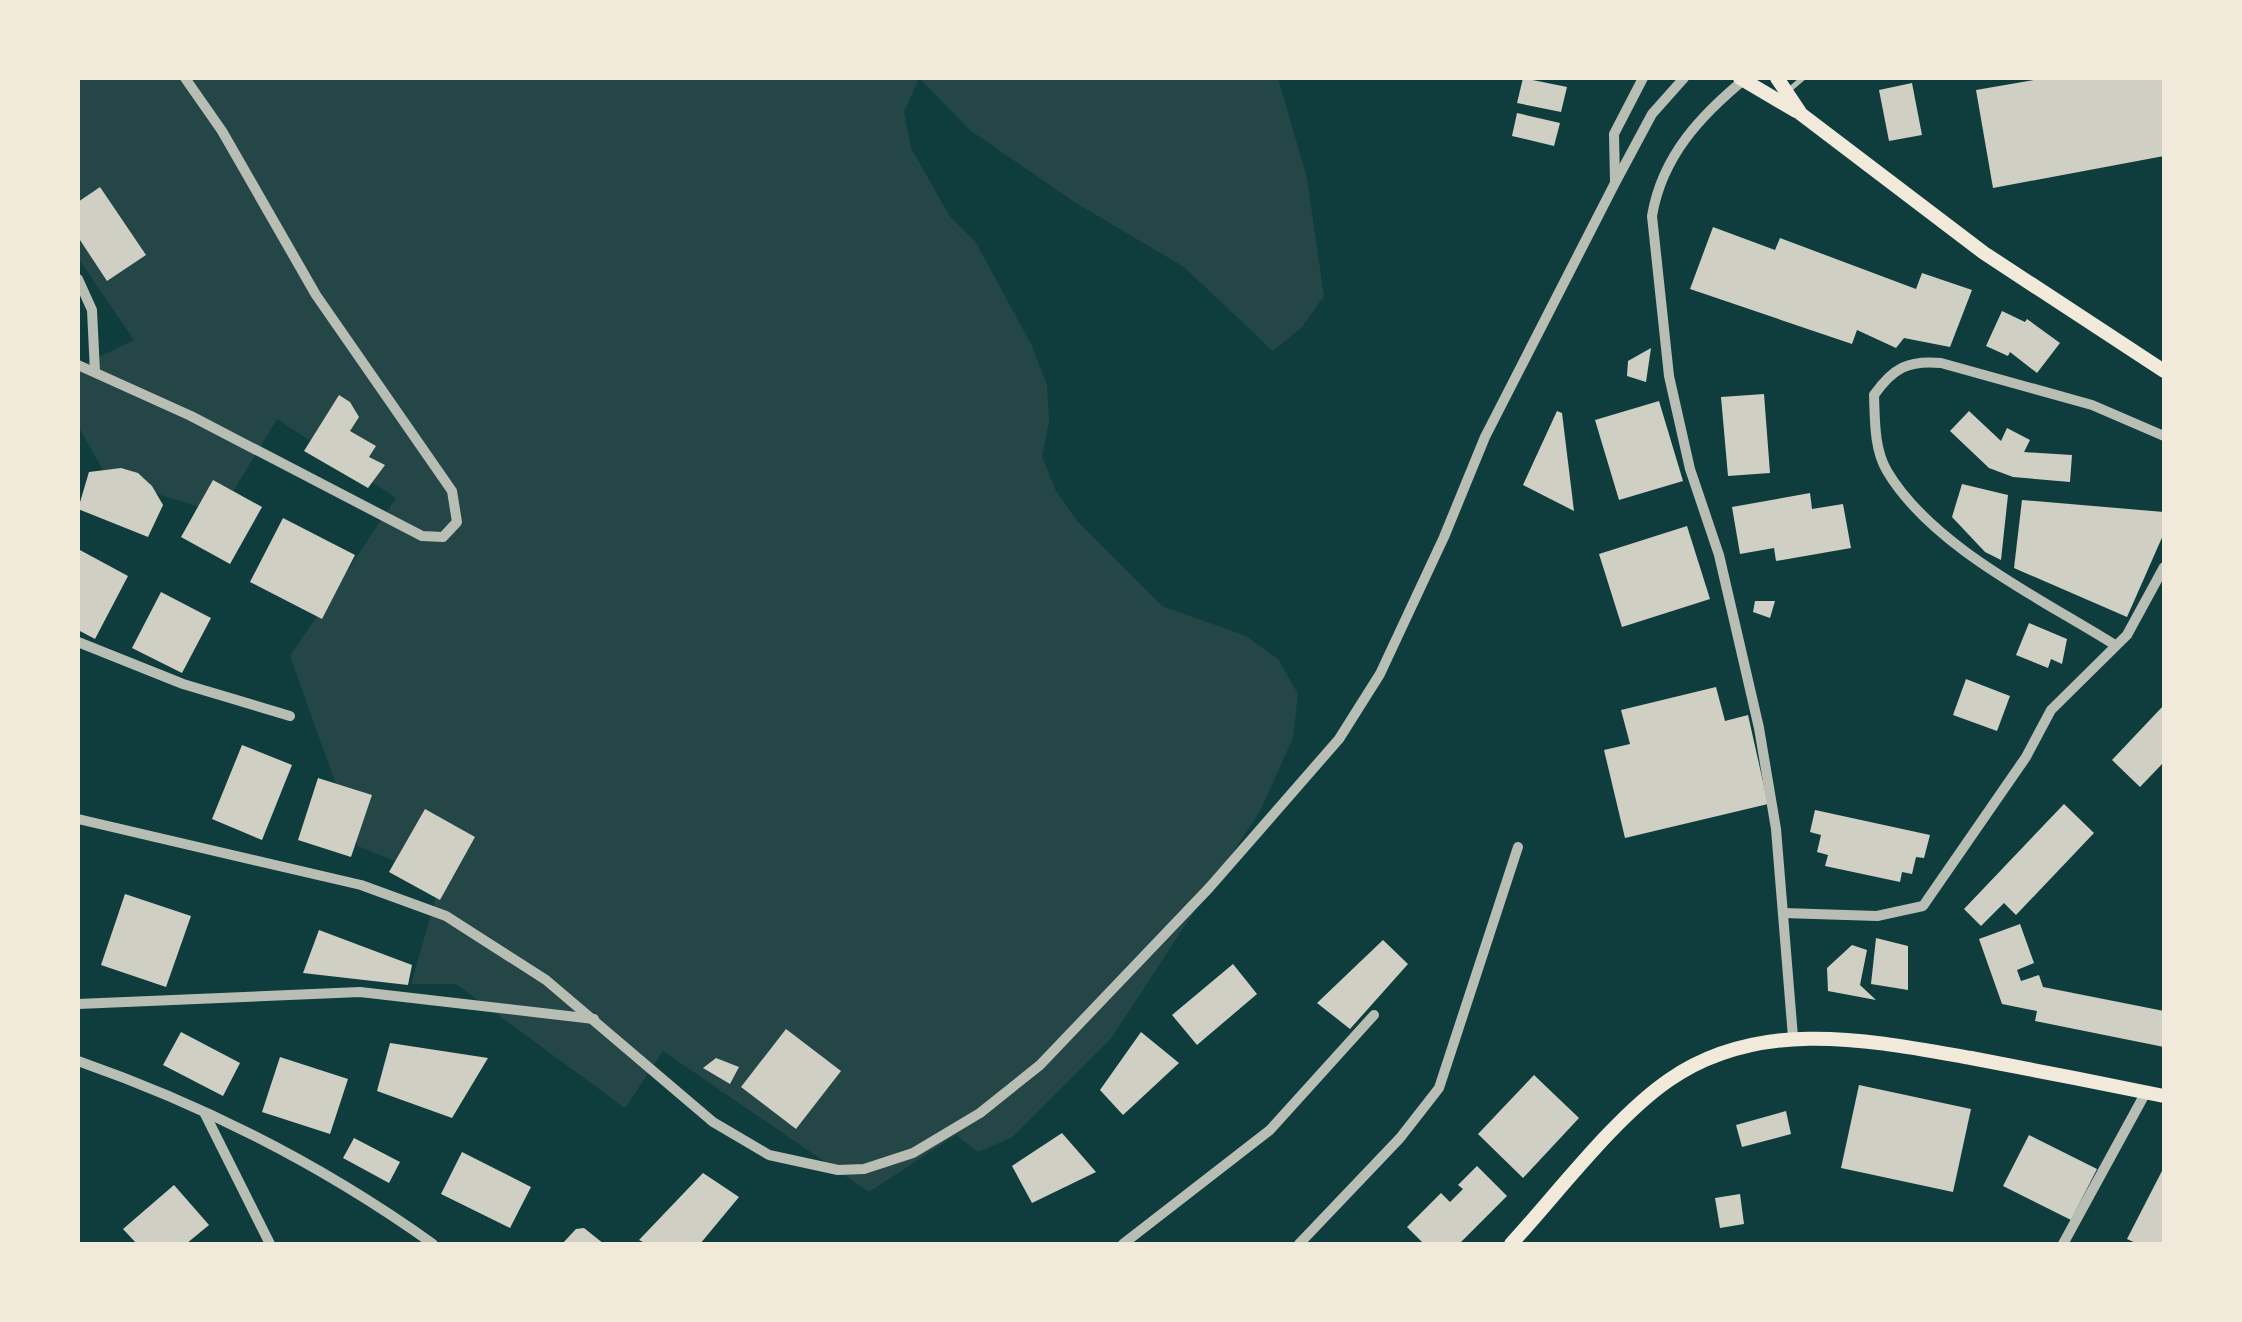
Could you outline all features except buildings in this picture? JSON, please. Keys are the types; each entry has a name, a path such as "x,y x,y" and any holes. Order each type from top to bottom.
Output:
{"main road":[{"path":"1743,78 1801,114 1984,253 2164,371"},
{"path":"1777,78 1801,114"},
{"path":"1511,1244 1638,1106 1668,1081 1736,1049 1793,1038 1841,1037 1930,1050 2164,1096"}],"street":[{"path":"78,365 190,416 422,536 443,537 457,522 452,492 316,295 222,130 185,78"},
{"path":"1615,184 1614,134 1644,78"},
{"path":"78,820 361,885 446,916 492,941 596,1019 713,1122 746,1144 794,1164 838,1170 876,1166 912,1153 980,1113 1040,1065 1220,876 1339,738 1404,625 1484,437 1615,184 1652,114 1684,78"},
{"path":"1743,78 1677,148 1656,194 1652,216 1669,376 1690,470 1719,556 1760,728 1776,828 1793,1038"},
{"path":"78,279 92,310 95,372"},
{"path":"2115,646 1983,563 1906,496 1885,469 1875,433 1874,395 1897,368 1917,360 1941,362 2092,405 2164,436"},
{"path":"1783,913 1877,916 1923,906 2026,757 2051,710 2129,632 2164,567"},
{"path":"78,642 184,684 290,716"},
{"path":"1299,1244 1400,1138 1439,1088 1518,847"},
{"path":"78,1004 360,992 596,1019"},
{"path":"1124,1244 1270,1130 1374,1015"},
{"path":"78,1061 204,1113 343,1183 432,1244"},
{"path":"2063,1244 2146,1092"},
{"path":"204,1113 270,1244"}],"lane":[{"path":"1786,92 1803,78"}],"shaded area":[{"path":"78,78 919,78 904,112 911,148 949,215 975,241 1031,344 1047,385 1049,421 1042,457 1056,491 1078,522 1162,606 1246,636 1278,659 1298,694 1293,738 1260,811 1110,1040 1013,1137 978,1152 956,1135 869,1192 663,1051 625,1108 456,984 411,984 441,880 358,846 290,656 396,498 277,419 220,513 108,479 78,426 78,367 134,340 78,258"},
{"path":"919,78 1278,78 1307,178 1324,296 1302,327 1273,351 1184,267 1076,203 971,131"}]}
